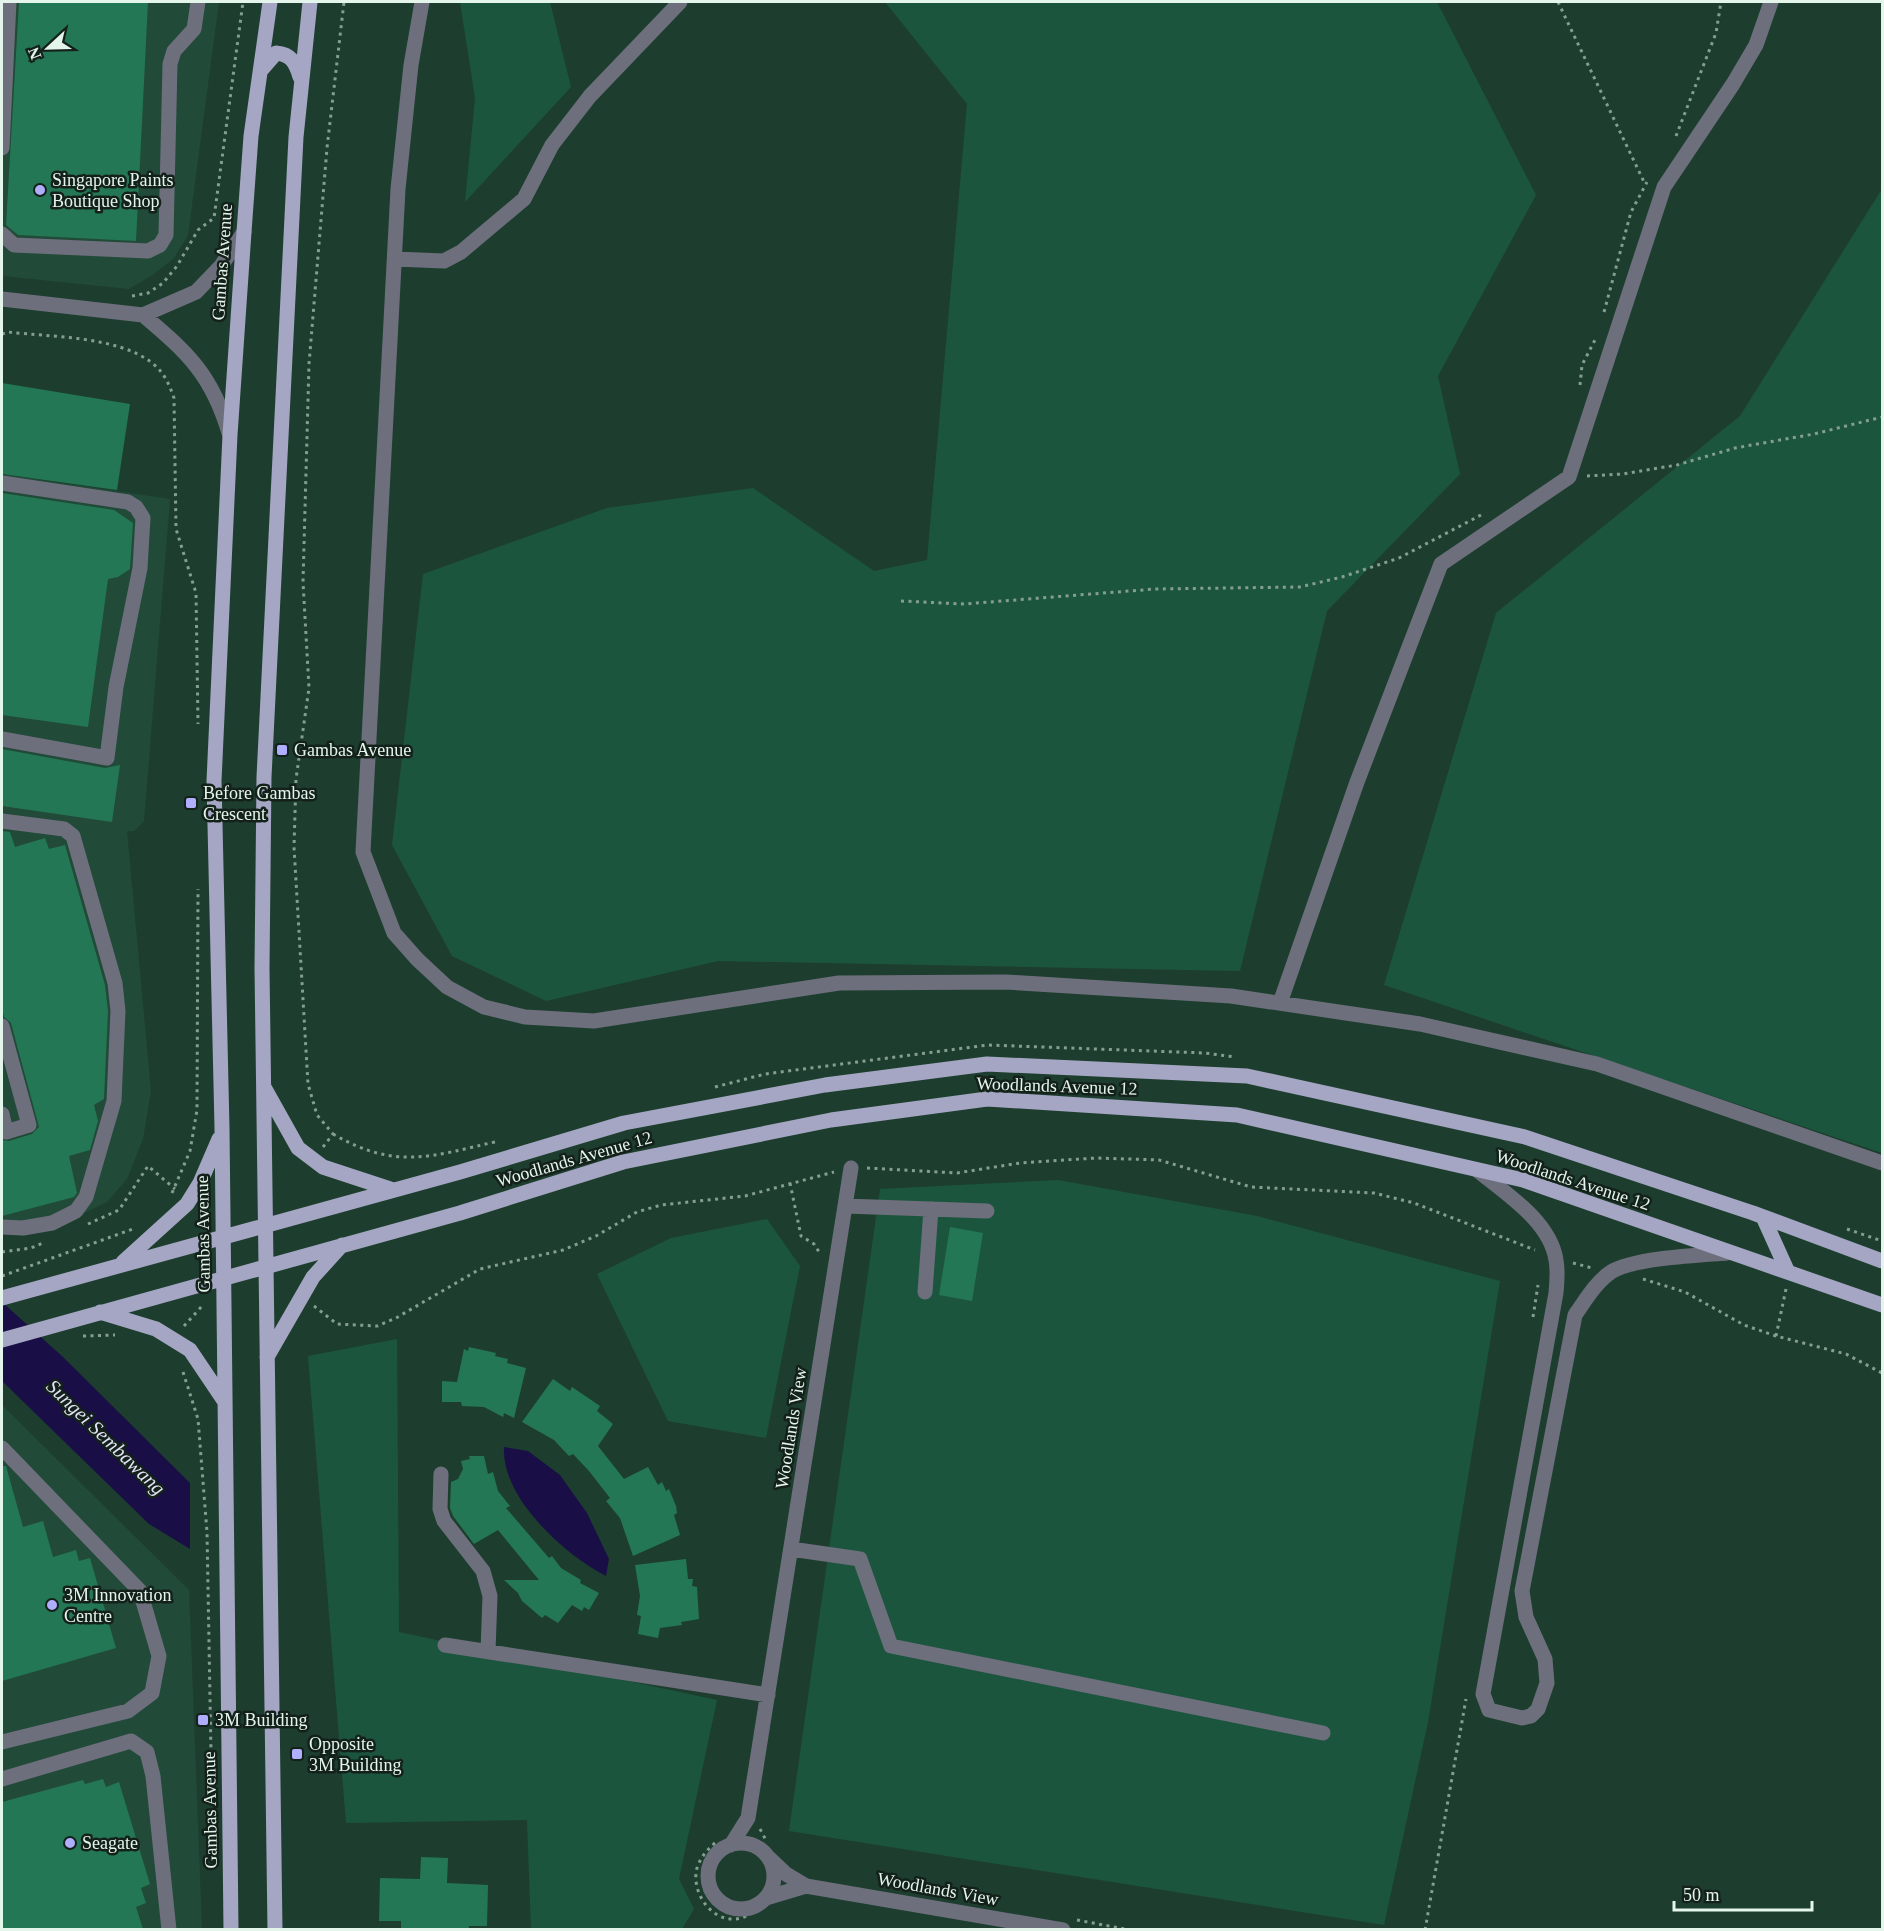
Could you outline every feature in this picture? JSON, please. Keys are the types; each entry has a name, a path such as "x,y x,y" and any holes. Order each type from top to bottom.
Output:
{"main road":[{"name":"Gambas Avenue","path":"231,1929 222,1133 214,781 230,435 244,232 251,136 270,2"},
{"path":"275,1929 265,1225 264,777 296,137 310,2"},
{"path":"261,72 276,52 285,54 297,68 301,81"},
{"name":"Woodlands Avenue 12","path":"2,1298 121,1263 393,1190 624,1123 825,1084 987,1064 1247,1076 1525,1137 1763,1217 1882,1261"},
{"path":"264,1086 298,1148 323,1167 393,1190"},
{"name":"Woodlands Avenue 12","path":"2,1340 460,1213 623,1162 831,1120 987,1099 1237,1115 1523,1180 1787,1275 1882,1305"},
{"path":"121,1263 187,1204 200,1183 222,1133"},
{"path":"1763,1217 1787,1275"},
{"path":"267,1358 313,1276 342,1245"},
{"path":"100,1312 156,1329 190,1350 225,1402"}],"street":[{"path":"2,148 9,2"},
{"path":"2,234 14,245 148,251 160,245 166,235 170,64 174,51 194,29 198,2"},
{"path":"422,2 410,76 395,259 363,852 394,933 447,987 484,1007 525,1017 594,1021 839,983 1006,982 1232,996 1420,1024 1597,1064 1882,1164"},
{"path":"395,259 444,261 461,252 524,199 552,145 590,96 680,2"},
{"path":"1280,1003 1357,782 1441,564 1569,477 1664,187 1733,84 1756,45 1771,2"},
{"path":"2,299 143,315 196,292 221,266 244,232"},
{"path":"143,315 193,358 220,400 230,435"},
{"path":"2,483 128,502 136,507 143,518 140,568 116,687 107,758 2,740"},
{"path":"2,821 64,829 73,836 115,983 118,1011 114,1101 86,1197 76,1211 52,1223 23,1228 2,1227"},
{"path":"2,1026 29,1125 6,1132 2,1114"},
{"name":"Woodlands View","path":"766,1898 774,1881 773,1868 753,1820 768,1695 851,1168"},
{"path":"1477,1170 1535,1220 1556,1259 1556,1293 1483,1694 1489,1710 1522,1718 1532,1716 1538,1709 1546,1683 1545,1659 1526,1617 1522,1591 1575,1315 1589,1295 1612,1272 1640,1263 1727,1253"},
{"path":"845,1206 987,1211"},
{"path":"925,1292 931,1209"},
{"path":"2,1448 140,1591 159,1656 152,1693 128,1711 2,1742"},
{"path":"441,1474 440,1509 444,1521 483,1571 490,1596 488,1652"},
{"path":"791,1549 860,1559 891,1646 1323,1733"},
{"path":"445,1645 768,1695"},
{"path":"2,1779 130,1741 147,1752 153,1776 169,1929"},
{"name":"Woodlands View","path":"753,1820 731,1845 718,1852 709,1870 709,1882 717,1898 735,1909 746,1909 766,1898 806,1886"},
{"path":"731,1845 745,1843 766,1851"},
{"name":"Woodlands View","path":"766,1851 786,1874 806,1886 999,1924 1067,1924"}],"path":[{"path":"126,298 148,292 163,283 177,266 198,230 214,218 243,2"},
{"path":"313,1159 333,1134 317,1115 308,1083 294,847 296,779 309,688 303,582 309,364 327,148 344,2"},
{"path":"1558,2 1645,185"},
{"path":"1674,140 1716,33 1721,2"},
{"path":"1602,320 1628,222 1651,176"},
{"path":"1580,386 1582,365 1600,330"},
{"path":"2,334 8,332 111,344 153,363 166,378 174,398 176,529 190,569 198,611 198,725"},
{"path":"1569,477 1623,474 1677,465 1735,448 1814,434 1882,417"},
{"path":"901,601 964,604 1155,589 1300,587 1342,577 1399,558 1491,510"},
{"path":"168,1200 190,1150 197,1110 198,887"},
{"path":"308,1301 337,1324 377,1326 396,1318 480,1269 563,1250 596,1236 637,1212 661,1205 745,1196 851,1168 886,1167 957,1173 1020,1163 1095,1158 1159,1160 1251,1187 1374,1193 1414,1203 1556,1259 1685,1292 1744,1325 1776,1336 1846,1354 1882,1373"},
{"path":"2,1276 123,1234 143,1224"},
{"path":"1776,1336 1787,1275"},
{"path":"76,1336 125,1335"},
{"path":"183,1369 198,1419 207,1533 211,1759"},
{"path":"753,1820 767,1841 766,1851"},
{"path":"1067,1924 1130,1929"}],"shaded area":[{"path":"2,2 219,2 188,235 174,258 154,274 129,289 2,276"},
{"path":"460,2 550,2 571,87 465,202 475,98"},
{"path":"885,2 1437,2 1536,195 1438,376 1460,474 1327,611 1240,971 718,961 546,1001 452,956 392,845 423,574 607,508 753,488 874,571 927,560 967,104"},
{"path":"1882,189 1882,1153 1384,985 1496,613 1740,416"},
{"path":"2,474 170,499 144,821 134,831 127,831 151,1091 143,1139 127,1179 107,1202 54,1228 2,1229"},
{"path":"1058,1180 1257,1216 1500,1281 1428,1722 1384,1925 789,1831 880,1189"},
{"path":"767,1219 800,1266 766,1438 668,1421 597,1274 671,1238"},
{"path":"397,1339 399,1632 717,1700 679,1879 694,1909 682,1929 531,1929 527,1820 346,1823 308,1356"},
{"path":"2,1405 189,1590 202,1929 2,1929"}],"water":[{"name":"Sungei Sembawang","path":"2,1302 63,1357 190,1483 190,1549 149,1524 2,1381"},
{"path":"504,1447 528,1451 560,1475 587,1513 609,1559 606,1576 572,1554 538,1523 513,1486 506,1466"}],"building":[{"path":"19,2 148,2 136,241 18,235 6,225"},
{"path":"2,383 130,404 117,490 2,474"},
{"path":"2,493 114,510 133,523 130,569 118,577 108,579 88,727 2,715"},
{"path":"2,749 105,768 120,765 112,822 2,806"},
{"path":"2,831 10,832 15,847 45,838 49,849 65,845 105,985 108,1011 104,1099 94,1105 98,1121 90,1150 69,1156 77,1193 74,1197 2,1216 2,1140 9,1141 32,1134 39,1127 11,1023 4,1017 2,1007"},
{"path":"950,1227 983,1233 972,1301 939,1295"},
{"path":"469,1347 496,1353 495,1356 508,1359 507,1363 526,1368 514,1418 504,1413 503,1417 484,1407 462,1406 461,1402 442,1402 442,1381 457,1382 464,1349 468,1351"},
{"path":"553,1379 570,1391 572,1387 600,1406 597,1411 613,1424 598,1446 624,1479 648,1467 658,1485 662,1482 666,1491 669,1489 676,1506 677,1513 674,1515 680,1535 633,1556 620,1518 606,1501 610,1498 589,1471 573,1454 569,1456 554,1440 522,1422"},
{"path":"469,1456 484,1456 488,1474 493,1472 498,1491 510,1506 506,1508 549,1558 552,1556 561,1568 581,1580 580,1583 599,1593 589,1610 584,1607 582,1611 572,1605 558,1623 545,1615 542,1618 522,1601 518,1593 504,1580 539,1580 498,1530 474,1544 453,1516 450,1508 451,1482 458,1479 463,1469 461,1461 470,1459"},
{"name":"3M Innovation Centre","path":"2,1466 6,1466 23,1527 43,1521 53,1557 76,1550 79,1561 90,1558 116,1648 2,1681"},
{"path":"686,1559 688,1579 693,1579 692,1586 697,1587 699,1619 681,1622 682,1625 660,1628 658,1638 638,1634 641,1616 637,1615 640,1596 635,1565"},
{"name":"Seagate","path":"103,1779 106,1787 119,1782 150,1884 141,1888 146,1903 136,1907 143,1929 2,1929 2,1802 83,1780 85,1784"},
{"path":"421,1857 448,1858 447,1883 488,1885 487,1926 469,1926 469,1929 401,1929 401,1921 379,1921 380,1878 420,1879"}],"place":[{"name":"Singapore Paints Boutique Shop","path":"40,190"},
{"name":"Gambas Avenue","path":"282,750"},
{"name":"Before Gambas Crescent","path":"191,803"},
{"name":"3M Innovation Centre","path":"52,1605"},
{"name":"3M Building","path":"203,1720"},
{"name":"Opposite 3M Building","path":"297,1754"},
{"name":"Seagate","path":"70,1843"}]}
